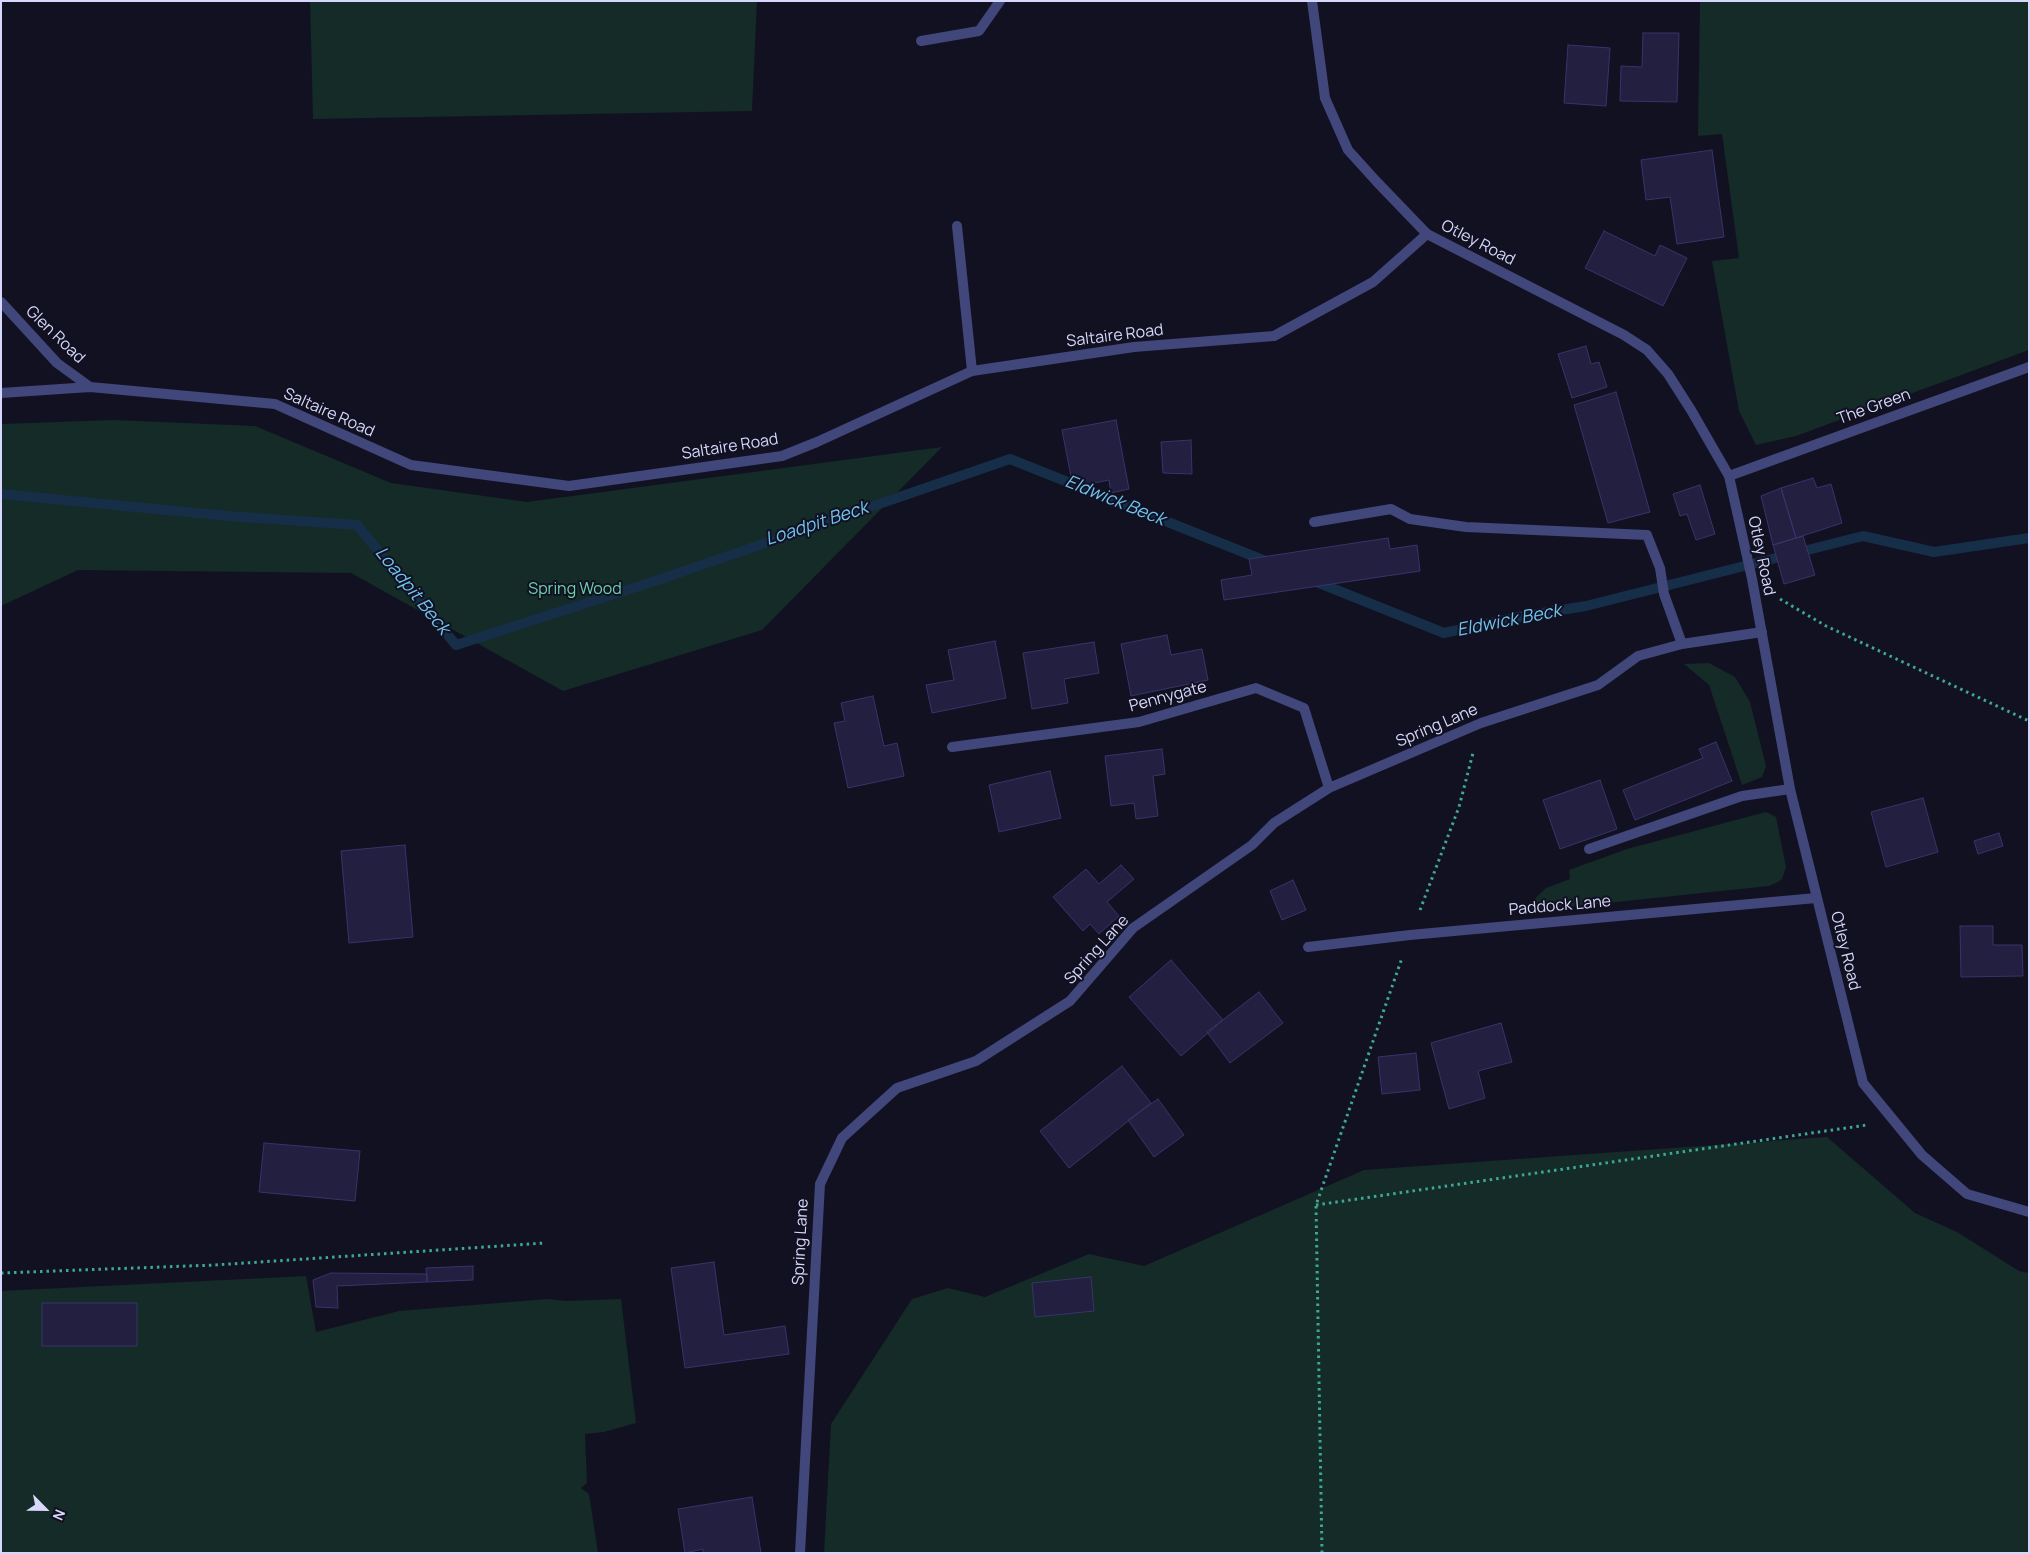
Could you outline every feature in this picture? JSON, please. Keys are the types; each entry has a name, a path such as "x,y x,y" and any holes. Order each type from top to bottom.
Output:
{"street":[{"path":"921,41 979,31 1000,1"},
{"name":"Otley Road","path":"1312,1 1325,98 1348,150 1427,234 1624,335 1647,350 1668,374 1729,476 1752,579 1790,789 1863,1083 1922,1155 1967,1194 2029,1212"},
{"path":"957,226 972,371"},
{"name":"Saltaire Road","path":"1,393 90,387 275,404 411,465 569,486 782,456 817,442 972,371 1134,347 1274,336 1373,282 1427,234"},
{"name":"Glen Road","path":"1,302 57,363 90,387"},
{"name":"The Green","path":"1729,476 2029,367"},
{"path":"1314,522 1391,509 1410,519 1466,527 1647,535 1660,568 1664,594 1682,644"},
{"name":"Spring Lane","path":"800,1553 820,1184 842,1138 896,1088 976,1060 1070,1001 1133,928 1252,844 1274,823 1330,788 1481,723 1598,685 1638,656 1682,644 1762,632"},
{"name":"Pennygate","path":"952,747 1138,722 1256,688 1304,708 1330,788"},
{"path":"1589,849 1742,796 1790,789"},
{"name":"Paddock Lane","path":"1308,947 1410,935 1816,898"}],"path":[{"path":"1756,602 1781,599 1826,626 2029,721"},
{"path":"1322,1553 1316,1204 1410,935 1459,806 1481,723"},
{"path":"1316,1204 1895,1120"},
{"path":"1,1273 216,1265 545,1243"}],"green space":[{"path":"310,1 757,1 752,111 313,119"},
{"path":"1700,1 2029,1 2029,350 1796,436 1756,445 1739,411 1712,261 1739,258 1722,134 1698,136"},
{"name":"Spring Wood","path":"113,420 255,426 391,483 527,502 942,447 762,630 563,691 351,573 78,570 1,606 1,424"},
{"path":"1709,663 1735,677 1750,702 1766,766 1762,777 1742,785 1709,685 1684,664"},
{"path":"1766,812 1776,817 1786,867 1782,879 1769,886 1521,912 1546,888 1570,879 1569,870 1627,849"},
{"path":"1827,1137 1915,1213 1957,1232 2019,1271 2029,1273 2029,1553 824,1553 831,1424 912,1299 948,1288 985,1297 1089,1254 1144,1266 1364,1170"},
{"path":"306,1276 316,1332 399,1311 548,1299 565,1301 621,1299 636,1423 604,1432 585,1434 587,1483 581,1488 589,1494 598,1553 1,1553 1,1291"}],"building":[{"path":"1643,33 1679,33 1677,102 1620,101 1621,66 1642,67"},
{"path":"1568,45 1610,48 1606,106 1564,103"},
{"path":"1712,150 1724,237 1677,244 1670,197 1646,200 1641,160"},
{"path":"1604,231 1655,256 1660,245 1687,258 1663,306 1585,268"},
{"path":"1586,346 1591,364 1599,362 1607,387 1572,398 1558,354"},
{"path":"1616,392 1650,512 1608,523 1574,405"},
{"path":"1116,420 1129,489 1111,493 1109,480 1073,487 1062,430"},
{"path":"1191,440 1192,474 1163,473 1161,442"},
{"path":"1813,478 1817,488 1831,484 1842,523 1796,538 1781,488"},
{"path":"1700,485 1715,534 1696,540 1687,514 1680,516 1673,494"},
{"path":"1781,488 1796,538 1773,545 1761,496"},
{"path":"1803,536 1815,575 1784,584 1773,545"},
{"path":"1388,538 1390,549 1417,545 1420,571 1224,600 1221,580 1252,575 1249,559"},
{"path":"1167,635 1171,655 1202,649 1208,680 1131,696 1121,644"},
{"path":"995,641 1006,698 932,713 926,685 954,680 948,650"},
{"path":"1094,642 1099,673 1064,679 1068,703 1032,709 1023,653"},
{"path":"873,696 884,746 897,743 904,776 848,788 834,723 845,721 841,703"},
{"path":"1716,742 1732,781 1635,820 1623,790 1703,758 1699,749"},
{"path":"1162,749 1165,774 1153,776 1158,816 1136,819 1134,803 1111,806 1105,756"},
{"path":"1050,771 1061,818 999,832 989,785"},
{"path":"1600,780 1617,829 1560,849 1543,800"},
{"path":"1923,798 1938,852 1886,867 1871,812"},
{"path":"1999,833 2003,846 1978,854 1974,841"},
{"path":"405,845 413,937 349,943 341,851"},
{"path":"1121,865 1134,879 1107,902 1119,916 1099,934 1090,924 1083,931 1053,897 1086,869 1099,884"},
{"path":"1293,880 1306,910 1282,920 1270,891"},
{"path":"1960,926 1993,926 1993,945 2022,945 2023,976 1961,977"},
{"path":"1171,960 1223,1020 1181,1056 1129,997"},
{"path":"1259,992 1283,1023 1230,1063 1207,1032"},
{"path":"1501,1023 1512,1062 1478,1071 1485,1098 1449,1109 1431,1043"},
{"path":"1416,1053 1420,1090 1382,1094 1378,1057"},
{"path":"1122,1066 1151,1103 1069,1168 1040,1131"},
{"path":"1158,1099 1184,1135 1154,1157 1128,1120"},
{"path":"264,1143 360,1151 355,1201 259,1192"},
{"path":"714,1262 724,1335 785,1326 789,1354 685,1368 671,1268"},
{"path":"473,1266 473,1280 427,1282 426,1268"},
{"path":"331,1273 427,1274 427,1282 337,1286 338,1308 316,1307 313,1280"},
{"path":"1091,1277 1094,1311 1035,1317 1032,1283"},
{"path":"42,1303 137,1303 137,1346 42,1346"},
{"path":"752,1497 761,1553 703,1553 703,1549 685,1553 678,1509"}],"waterway":[{"name":"Loadpit Beck","path":"1,494 228,516 357,525 456,645 652,582 1010,459 1268,562"},
{"name":"Eldwick Beck","path":"1314,581 1444,633 1523,616 1586,606 1863,536 1934,552 2029,538"}]}
